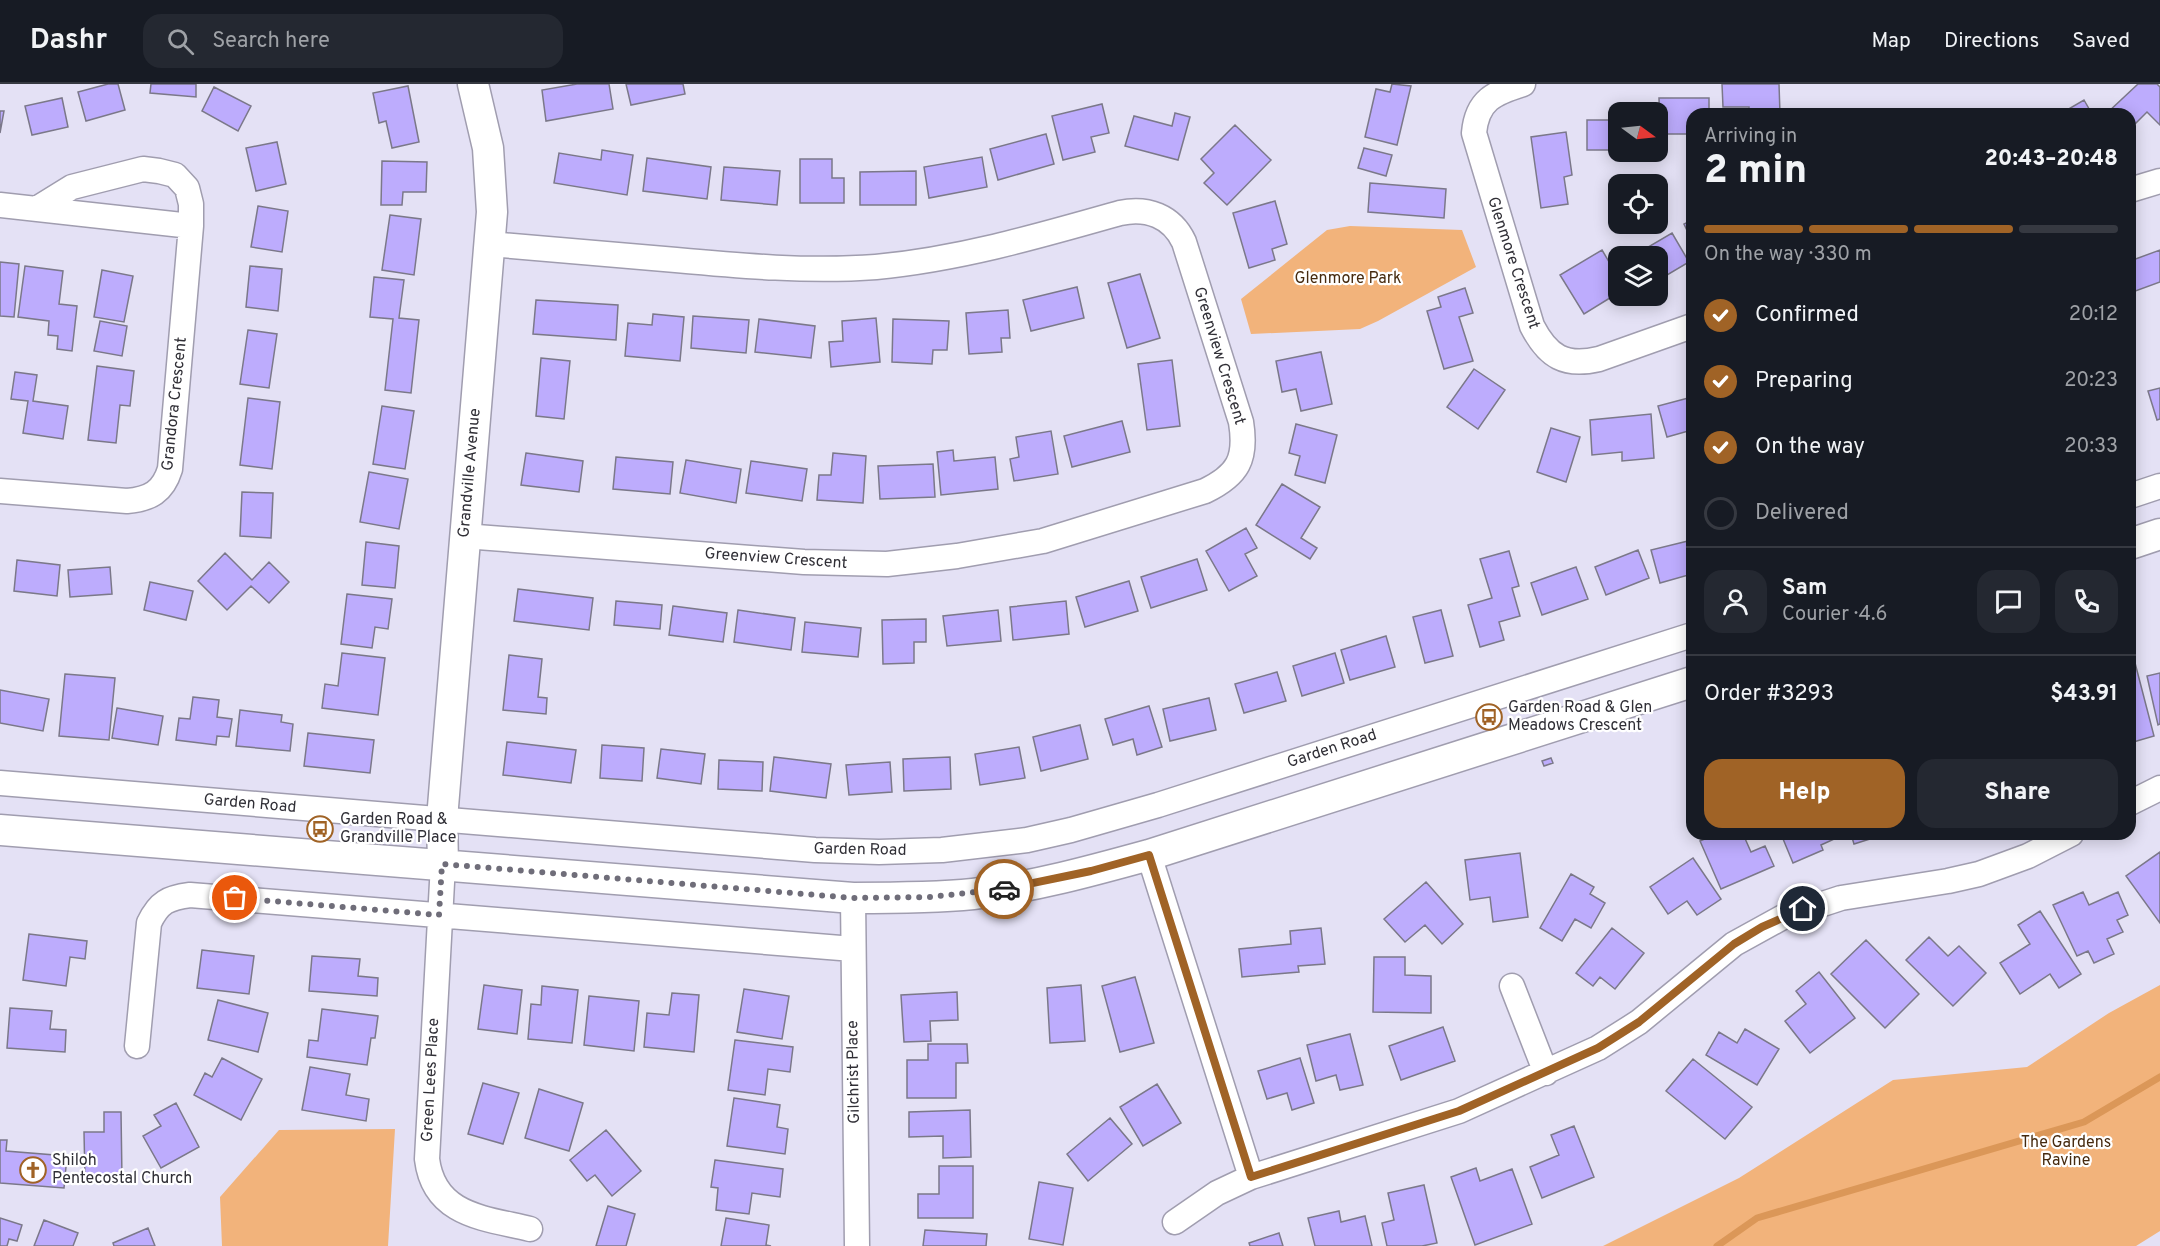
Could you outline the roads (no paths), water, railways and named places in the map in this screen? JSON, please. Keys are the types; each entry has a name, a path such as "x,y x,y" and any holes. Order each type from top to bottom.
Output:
{"street":[{"name":"Grandville Avenue","path":"442,864 442,819 492,183 488,148 473,84"},
{"name":"Glenmore Crescent","path":"1523,84 1500,91 1485,103 1478,112 1474,133 1532,326 1539,340 1547,350 1560,358 1573,362 1586,362 1599,360 1686,328"},
{"name":"Grandora Crescent","path":"0,491 127,501 141,500 155,493 166,482 170,469 191,226 191,204 187,188 175,176 143,169 72,187 38,208"},
{"path":"2136,188 2160,181"},
{"path":"0,205 191,226"},
{"name":"Greenview Crescent","path":"464,536 837,564 923,561 1043,541 1205,491 1227,479 1240,460 1243,447 1241,422 1184,242 1172,224 1152,213 1140,211 1120,213 1004,246 961,255 876,267 838,269 762,268 489,244"},
{"path":"2136,494 2160,486"},
{"path":"2136,542 2160,534"},
{"name":"Garden Road","path":"0,783 847,852 942,850 1028,840 1158,805 1686,638"},
{"path":"0,830 853,898 974,894 1052,880 1149,855 1686,684"},
{"path":"2136,800 2160,788"},
{"path":"1175,1222 1216,1193 1251,1177 1448,1114 1546,1073 1598,1048 1624,1033 1734,944 1784,917 1841,898 1979,874 2028,856 2059,840"},
{"path":"1149,855 1251,1177"},
{"name":"Green Lees Place","path":"442,864 427,1159 429,1174 440,1194 460,1210 530,1230"},
{"path":"136,1046 149,923 155,910 165,901 190,895 853,949"},
{"name":"Gilchrist Place","path":"853,898 857,1246"},
{"path":"1512,986 1546,1073"}],"waterway":[{"path":"1717,1246 1757,1218 2084,1122 2160,1077"}],"place":[{"name":"Garden Road & Glen Meadows Crescent","path":"1489,717"},
{"name":"Garden Road & Grandville Place","path":"320,829"},
{"name":"Shiloh Pentecostal Church","path":"33,1170"}],"park label":[{"name":"Glenmore Park","path":"1348,279"},
{"name":"The Gardens Ravine","path":"2066,1152"}]}
